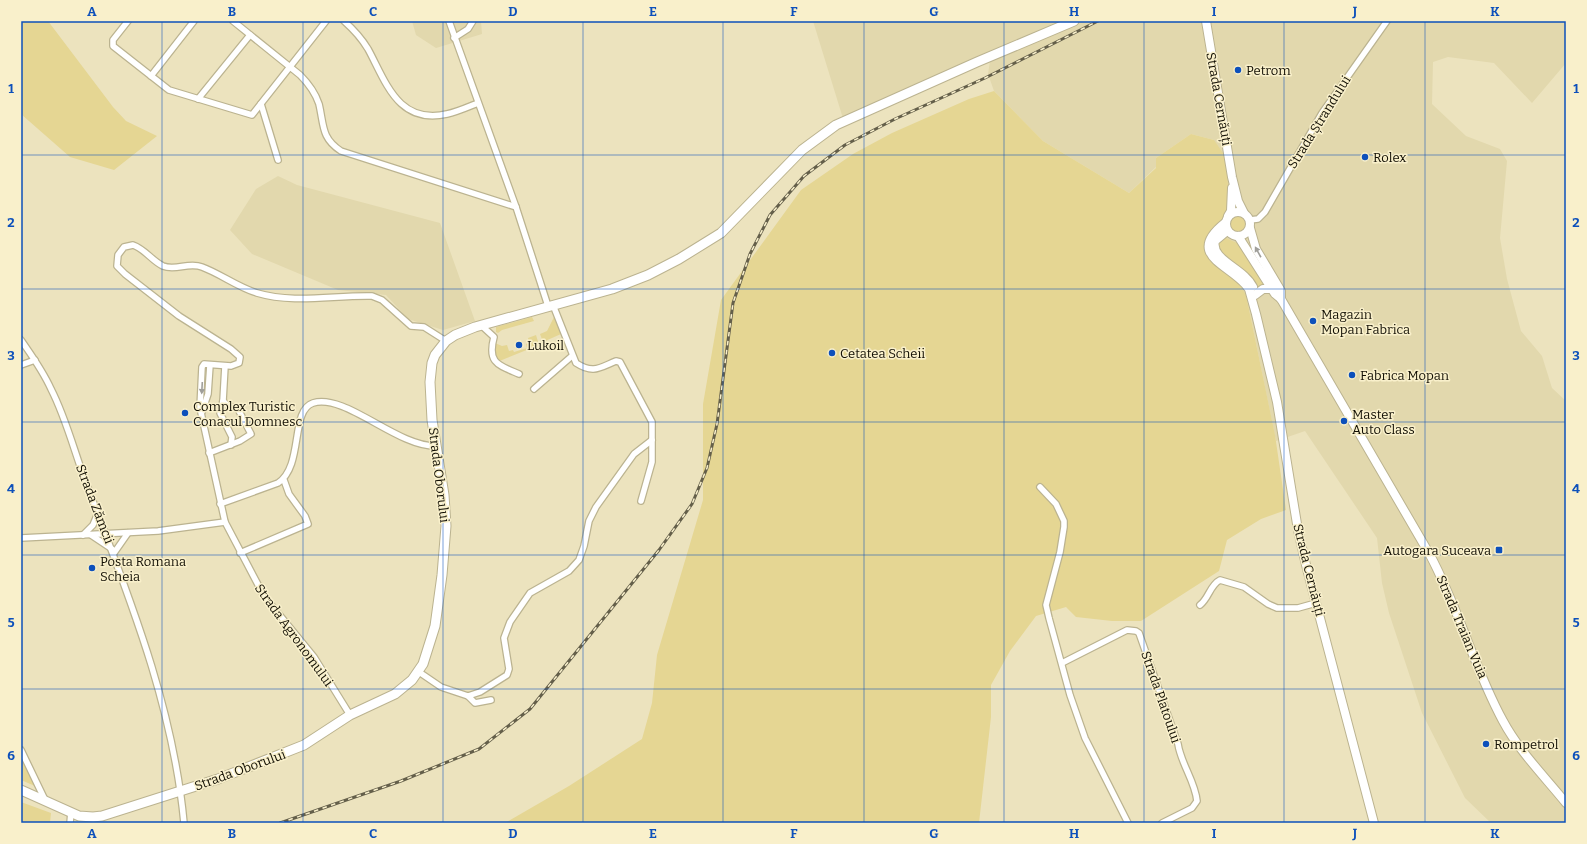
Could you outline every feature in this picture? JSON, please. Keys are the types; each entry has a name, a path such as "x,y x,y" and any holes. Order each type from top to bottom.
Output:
{"main road":[{"name":"Strada Oborului","path":"21,790 71,812 97,820 238,772 304,745 350,716 395,694 419,672 428,650 438,611 446,526 444,495 436,446 430,374 435,355 446,341 456,335 482,326 617,287 680,260 704,245 728,227 802,150 836,125 977,62 1074,21"},
{"name":"Strada Cernăuți","path":"1206,21 1232,178 1238,201 1244,213"},
{"name":"Strada Cernăuți","path":"1232,178 1231,210 1227,223 1215,241 1214,246 1220,258 1248,278 1255,295 1256,314"},
{"path":"1235,212 1244,213 1250,224 1245,234 1238,236 1227,223 1235,212"},
{"name":"Strada Cernăuți","path":"1227,223 1212,236 1209,242 1211,255 1219,265 1245,284 1249,289 1277,402 1298,530 1372,821"},
{"name":"Strada Traian Vuia","path":"1250,224 1256,249 1281,292 1281,299"},
{"name":"Strada Traian Vuia","path":"1238,236 1272,289 1281,299 1437,568 1452,601 1488,691 1503,721 1527,755 1566,803"},
{"path":"1255,295 1263,289 1272,289"}],"street":[{"path":"128,21 113,40 112,44 168,90 252,115 289,66 326,21"},
{"path":"151,76 194,21"},
{"path":"233,21 289,66 309,85 319,104 325,135 329,142 340,151 516,207"},
{"path":"344,21 367,48 390,92 398,102 409,110 433,116 446,114 478,103"},
{"path":"449,21 551,306 572,356 577,364 593,370 600,369 616,361 620,362 650,416 652,428 652,462 641,501"},
{"path":"454,38 468,29 473,21"},
{"name":"Strada Ștrandului","path":"1250,224 1265,212 1322,113 1387,21"},
{"path":"198,99 250,34"},
{"path":"261,104 278,160"},
{"path":"230,445 232,437 220,416 223,401 225,366 238,364 240,357 231,349 179,316 120,270 117,266 117,259 124,247 130,245 138,247 166,267 192,265 203,267 231,282 257,293 293,297 365,296 378,298 411,326 424,327 446,341"},
{"path":"482,326 494,336 491,352 494,361 501,366 519,374"},
{"name":"Strada Zămcii","path":"21,340 35,360 58,403 98,513 114,552 143,637 160,696 181,791 184,823"},
{"path":"534,389 572,356"},
{"path":"21,365 35,360"},
{"name":"Strada Agronomului","path":"225,366 207,365 208,394 202,412 209,453 215,472 220,504 225,522 264,596 314,657 350,716"},
{"path":"209,453 250,436 251,432 238,408 227,405 223,401"},
{"path":"220,504 278,484 284,480 290,471 294,459 302,414 308,406 314,403 328,403 360,414 418,445 436,446"},
{"path":"468,696 480,692 507,675 509,670 504,638 510,622 530,593 569,571 579,560 588,527 596,507 634,454 652,440"},
{"path":"240,553 308,524 305,516 289,494 284,480"},
{"path":"1040,487 1056,504 1064,521 1061,546 1046,605 1070,695 1085,738 1128,823"},
{"path":"83,535 93,525 98,513"},
{"path":"21,538 128,533 199,527 225,522"},
{"path":"90,535 100,540 114,552 128,533"},
{"path":"1200,605 1206,601 1215,583 1220,580 1244,587 1268,604 1277,608 1298,608 1316,603"},
{"name":"Strada Platoului","path":"1062,663 1128,630 1139,633 1178,744 1180,757 1196,794 1197,802 1192,808 1162,823"},
{"path":"419,672 441,687 468,696 474,703 491,700"},
{"path":"21,750 45,800"},
{"path":"70,823 71,812"}],"shaded area":[{"path":"21,21 48,21 113,107 126,121 157,136 114,170 70,157 21,114"},
{"path":"412,21 481,21 482,34 436,48 416,35"},
{"path":"813,21 1566,21 1566,63 1532,103 1494,63 1448,57 1433,62 1432,104 1466,136 1500,149 1507,161 1500,238 1507,279 1521,331 1542,356 1552,388 1566,401 1566,823 1491,823 1465,798 1422,713 1389,613 1382,583 1377,538 1305,431 1276,441 1246,295 1215,264 1214,140 1191,134 1156,158 1156,167 1129,193 1043,141 994,91 988,74 990,61 845,125"},
{"path":"994,91 1043,141 1129,193 1156,168 1156,158 1191,134 1214,140 1225,156 1230,205 1224,220 1211,235 1233,277 1246,295 1275,435 1286,510 1261,519 1227,540 1219,571 1141,621 1112,621 1076,617 1066,607 1036,616 1010,651 991,685 991,717 979,823 505,823 569,786 642,739 652,703 657,655 703,500 703,404 721,300 801,190 853,154 892,133 969,99"},
{"path":"278,176 297,185 440,223 475,321 443,330 408,319 386,295 338,290 252,254 230,230 256,189"},
{"path":"1238,212 1247,215 1250,224 1247,233 1238,236 1229,233 1226,224 1229,215"},
{"path":"1226,238 1239,244 1264,286 1257,289 1250,278 1220,254 1217,242"},
{"path":"532,317 534,321 502,330 498,333 496,332 496,327"},
{"path":"554,317 561,334 543,342 540,334 547,331"},
{"path":"536,335 539,345 497,362 493,356 495,343 502,346 507,345 509,351 513,350 514,352 527,348 526,344 529,343 528,338"},
{"path":"21,759 35,786 21,780"},
{"path":"21,802 51,813 50,823 21,823"}],"railway":[{"path":"280,823 401,781 479,749 530,709 659,550 692,504 707,468 717,424 733,303 750,254 770,215 804,176 845,145 895,119 985,78 1098,21"}],"place":[{"name":"Petrom","path":"1238,70"},
{"name":"Rolex","path":"1365,157"},
{"name":"Magazin Mopan Fabrica","path":"1313,321"},
{"name":"Lukoil","path":"519,345"},
{"name":"Cetatea Scheii","path":"832,353"},
{"name":"Fabrica Mopan","path":"1352,375"},
{"name":"Complex Turistic Conacul Domnesc","path":"185,413"},
{"name":"Master Auto Class","path":"1344,421"},
{"name":"Autogara Suceava","path":"1499,550"},
{"name":"Posta Romana Scheia","path":"92,568"},
{"name":"Rompetrol","path":"1486,744"}]}
